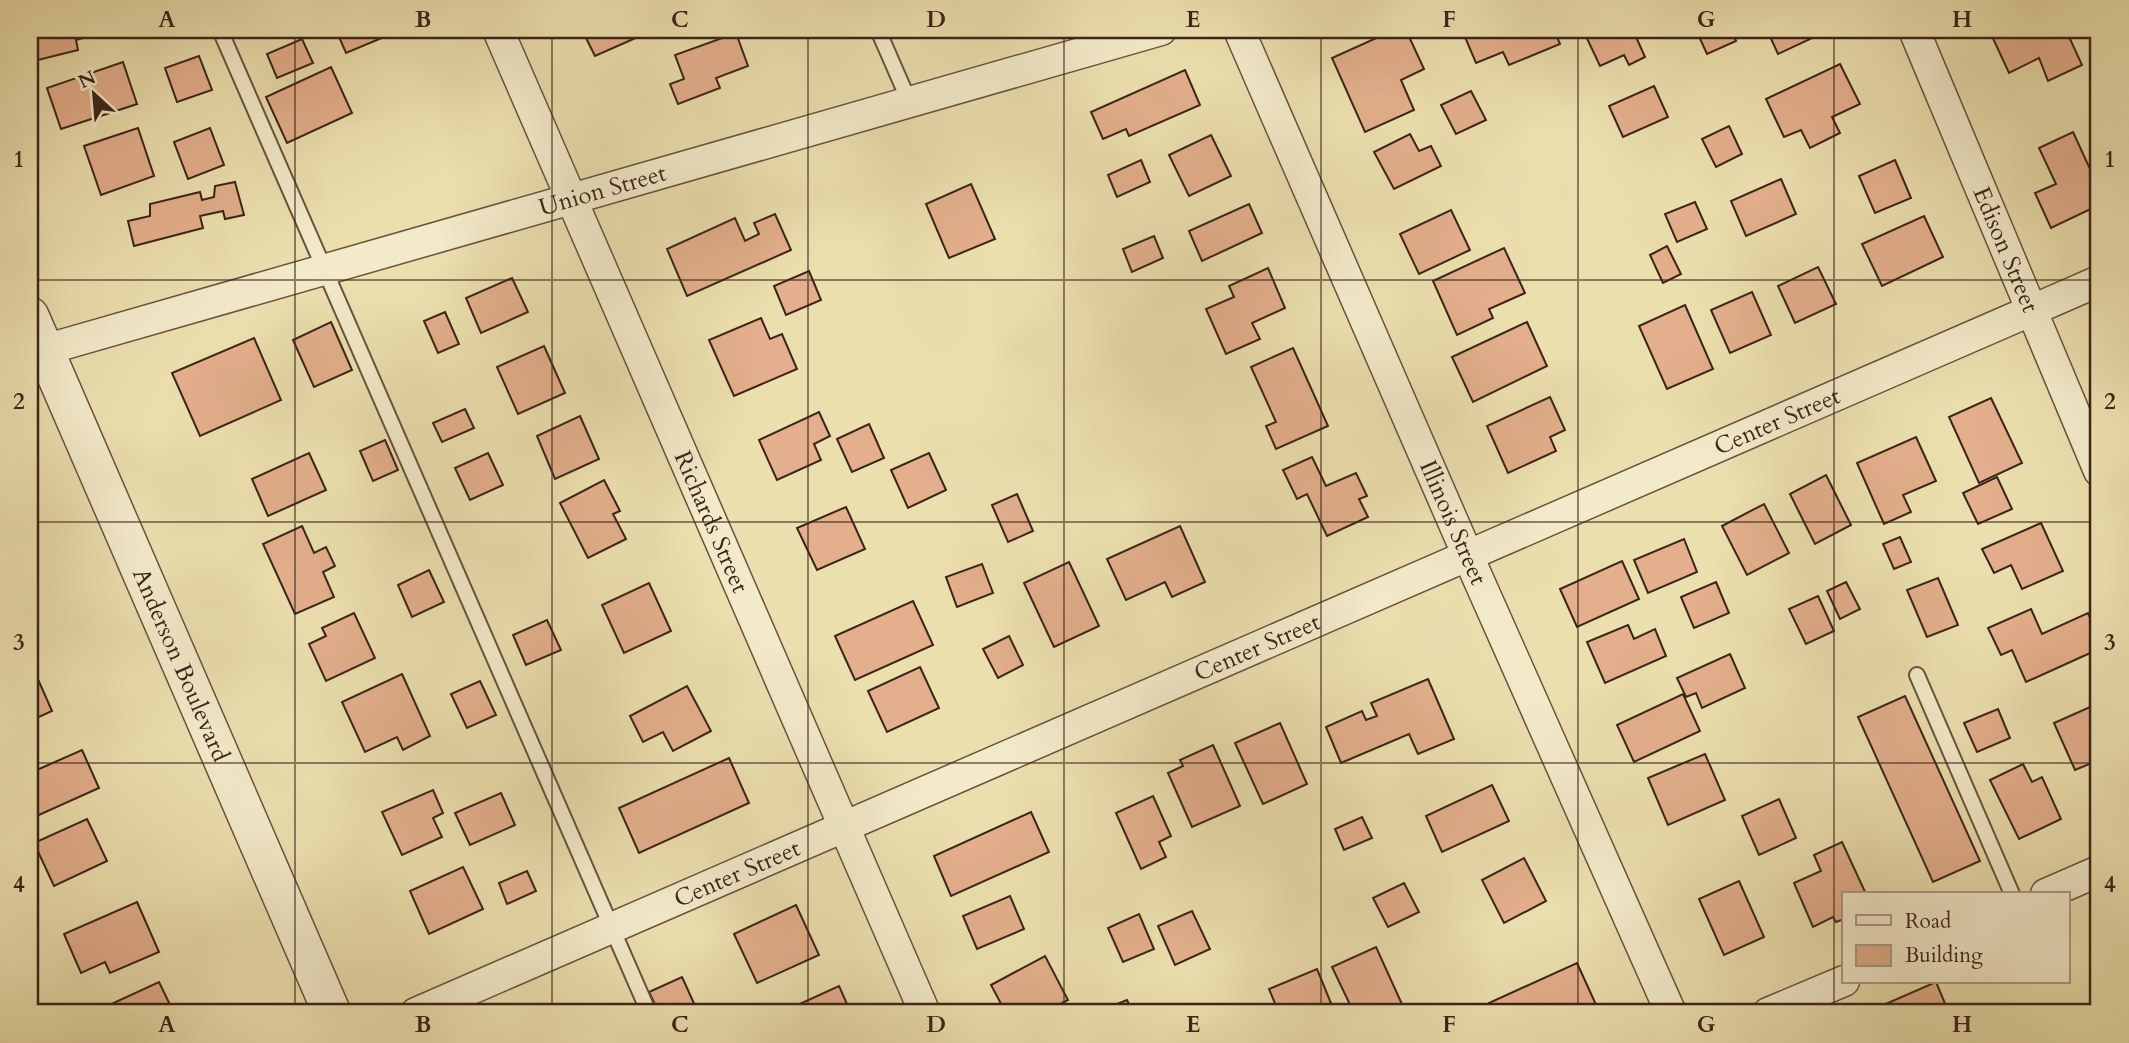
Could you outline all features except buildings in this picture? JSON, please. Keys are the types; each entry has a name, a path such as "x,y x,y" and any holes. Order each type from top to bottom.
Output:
{"street":[{"name":"Richards Street","path":"498,30 925,1013"},
{"name":"Union Street","path":"44,350 1161,30"},
{"name":"Illinois Street","path":"1239,30 1671,1013"},
{"name":"Edison Street","path":"1914,30 2099,471"},
{"name":"Center Street","path":"416,1013 2099,281"},
{"name":"Anderson Boulevard","path":"30,316 332,1013"},
{"path":"2051,892 2099,871"},
{"path":"1768,1013 1842,982"}],"lane":[{"path":"220,30 649,1013"},
{"path":"878,30 909,101"},
{"path":"1917,675 2011,892"}]}
